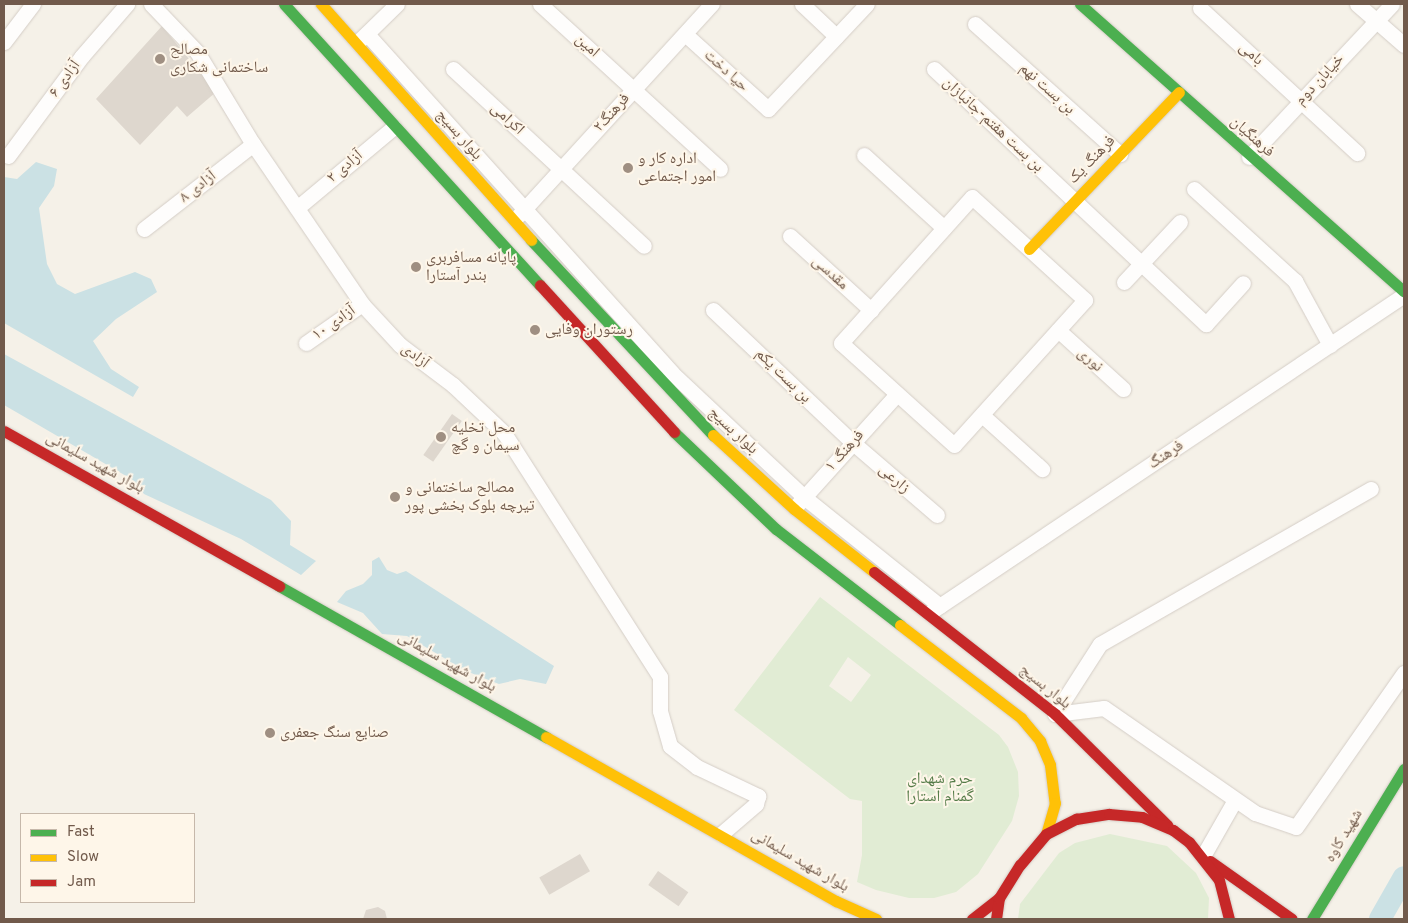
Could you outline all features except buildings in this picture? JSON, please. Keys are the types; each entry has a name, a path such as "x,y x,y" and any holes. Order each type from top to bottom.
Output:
{"main road":[{"name":"بلوار بسیج","path":"321,4 362,39 513,221 785,519 927,615 1055,714 1173,830"},
{"name":"فرهنگیان","path":"1080,4 1249,157 1404,293"},
{"name":"بلوار بسیج","path":"287,5 394,127 646,405 785,519 1021,718 1040,740 1050,765 1055,803 1046,834"},
{"name":"فرهنگ یک","path":"1029,249 1179,92"},
{"name":"بلوار شهید سلیمانی","path":"4,431 721,834 836,901 876,919"},
{"name":"شهید کاوه","path":"1312,919 1404,769"},
{"name":"بلوار شهید سلیمانی","path":"650,811 839,916"},
{"path":"972,919 999,898 1020,864 1046,834 1076,819 1109,814 1142,817 1173,830 1203,856 1292,919"},
{"path":"1203,856 1219,880 1229,919"},
{"path":"996,919 999,898"}],"street":[{"path":"4,42 33,4"},
{"name":"آزادی ۶","path":"8,156 82,56 127,4"},
{"name":"آزادی","path":"151,4 197,52 253,144 362,304 400,345 454,385 504,433 660,677 660,711 670,746 698,767 758,796 756,804 721,834"},
{"path":"397,4 362,39 525,208 672,373 804,497 940,606"},
{"name":"امین","path":"540,4 634,88 720,169"},
{"name":"فرهنگ۲","path":"513,221 712,4"},
{"path":"802,4 836,36 867,4"},
{"path":"1358,4 1404,45"},
{"name":"خیابان دوم","path":"1249,157 1392,4"},
{"name":"بامی","path":"1200,8 1357,153"},
{"name":"بن بست نهم","path":"975,24 1120,154"},
{"name":"حیا دخت","path":"685,34 768,109 836,36"},
{"name":"اکرامی","path":"454,69 644,246"},
{"name":"بن بست هفتم-جانبازان","path":"934,69 1206,324 1243,283"},
{"name":"آزادی ۲","path":"297,208 394,127"},
{"name":"آزادی ۸","path":"144,229 253,144"},
{"path":"864,155 944,228"},
{"path":"1194,188 1295,281 1330,345"},
{"path":"972,198 1085,300 954,445 841,343 944,228 972,198"},
{"path":"1124,282 1180,222"},
{"name":"مقدسی","path":"790,236 870,310"},
{"name":"فرهنگ","path":"927,615 1330,345 1404,293"},
{"name":"آزادی ۱۰","path":"306,343 362,304"},
{"name":"بن بست یکم","path":"713,310 852,442"},
{"name":"نوری","path":"1058,330 1123,389"},
{"name":"فرهنگ ۱","path":"785,519 897,394"},
{"path":"982,415 1042,469"},
{"name":"زارعی","path":"852,442 936,515"},
{"path":"1055,714 1100,644 1371,488"},
{"path":"1055,714 1104,708 1265,819 1296,827 1404,674"},
{"path":"1203,856 1235,800"}],"green space":[{"name":"حرم شهدای گمنام آستارا","path":"820,597 999,735 1008,747 1018,772 1019,796 1012,821 978,874 956,892 934,898 909,898 876,890 857,882 862,855 862,801 850,799 734,710","holes":["848,657 871,675 851,702 829,686"]},
{"path":"1110,834 1167,846 1196,873 1209,898 1208,919 1018,919 1020,904 1059,853 1075,843"}],"shaded area":[{"path":"36,162 57,169 54,186 39,208 47,264 57,284 75,294 135,272 151,279 157,292 116,319 93,341 111,369 139,387 133,397 4,323 4,177 17,179"},
{"path":"4,354 271,500 291,521 290,545 316,561 301,575 241,539 144,494 133,480 4,405"},
{"path":"379,557 387,570 397,574 406,571 554,666 546,684 520,679 499,684 466,671 407,636 382,634 363,613 337,602 346,591 363,584 372,575 372,561"}],"waterway":[{"path":"1380,919 1404,877"}],"traffic: fast":[{"path":"284,4 540,285"},
{"path":"1080,4 1404,292"},
{"path":"531,240 713,435"},
{"path":"674,432 776,529 900,625"},
{"path":"279,586 546,737"},
{"path":"1312,919 1404,769"}],"traffic: slow":[{"path":"321,4 531,240"},
{"path":"1029,249 1179,92"},
{"path":"713,435 794,509 874,572"},
{"path":"900,625 1021,718 1040,741 1050,765 1055,803 1046,834"},
{"path":"546,737 836,901 876,919"}],"traffic: jam":[{"path":"540,285 674,432"},
{"path":"4,431 279,586"},
{"path":"874,572 1055,714 1167,825"},
{"path":"996,919 999,898 1020,865 1046,834 1076,819 1109,814 1142,817 1173,830 1189,842 1219,880 1229,919"},
{"path":"1210,861 1292,919"},
{"path":"972,919 999,898"}],"place":[{"name":"مصالح ساختمانی شکاری","path":"160,59"},
{"name":"اداره کار و امور اجتماعی","path":"628,168"},
{"name":"پایانه مسافربری بندر آستارا","path":"416,267"},
{"name":"رستوران وفایی","path":"535,330"},
{"name":"محل تخلیه سیمان و گچ","path":"441,437"},
{"name":"مصالح ساختمانی و تیرچه بلوک بخشی پور","path":"395,497"},
{"name":"صنایع سنگ جعفری","path":"270,733"}]}
